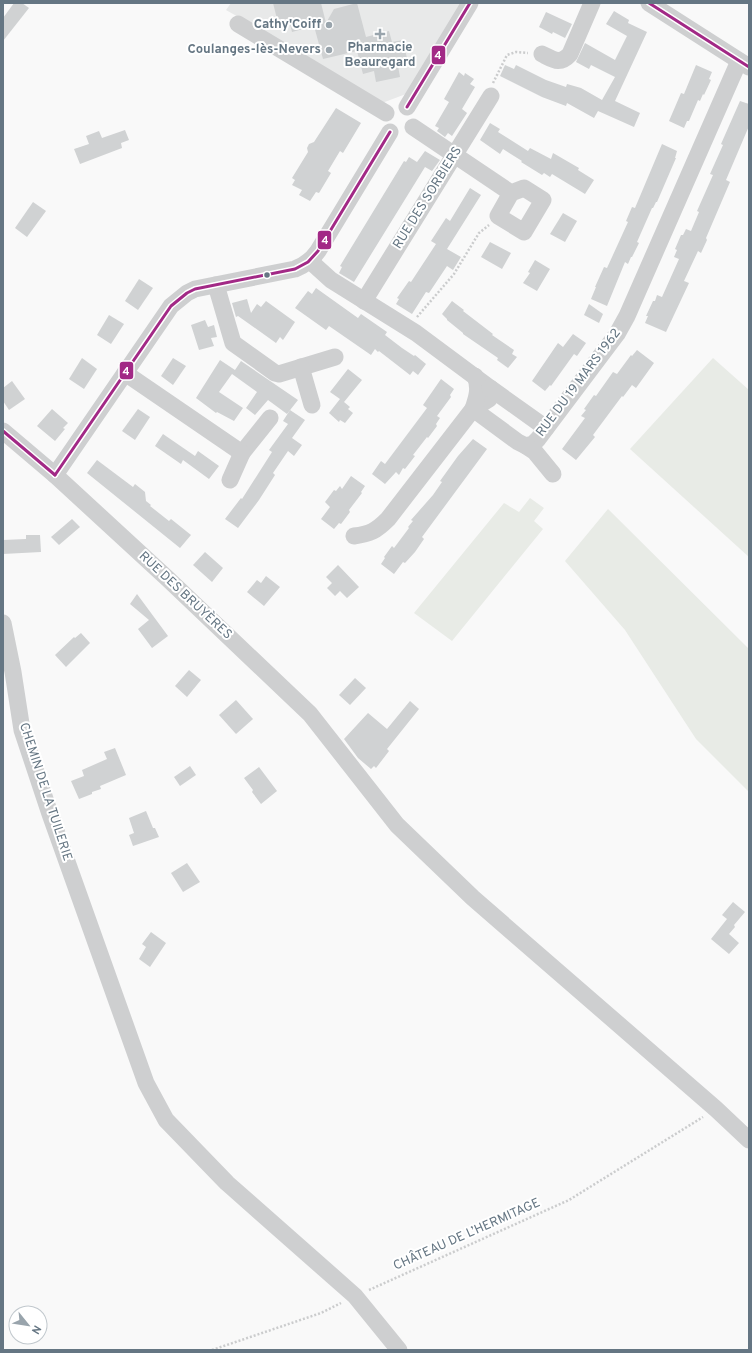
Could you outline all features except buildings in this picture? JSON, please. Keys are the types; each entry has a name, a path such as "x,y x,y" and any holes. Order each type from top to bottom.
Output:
{"street":[{"path":"407,106 470,3"},
{"path":"542,54 557,61 561,61 570,54 592,3"},
{"path":"649,3 744,64"},
{"path":"238,24 386,113"},
{"name":"RUE DU 19 MARS 1962","path":"473,409 518,442 526,446 533,444 538,440 617,334 627,316 744,64"},
{"name":"RUE DES SORBIERS","path":"364,301 491,96"},
{"path":"397,105 407,106 415,118 413,127 405,134 395,135 386,128 384,124 386,113 388,109 397,105"},
{"path":"413,127 511,193"},
{"path":"55,475 171,306 187,293 195,289 295,269 310,261 318,251 390,132"},
{"path":"524,188 543,200 524,232 498,216 511,193 524,188"},
{"path":"310,261 331,280 408,328 546,428"},
{"path":"216,285 233,343 275,373 280,374 335,357"},
{"path":"301,367 312,405"},
{"path":"125,373 242,453"},
{"path":"354,536 367,534 378,529 388,519 473,409 478,396 478,385 475,376"},
{"path":"473,409 489,400 490,388"},
{"path":"230,480 242,453 270,418"},
{"name":"RUE DES BRUYÈRES","path":"3,430 55,475 168,579 310,714 357,772 397,825 473,898 716,1109 749,1140"},
{"path":"526,446 535,452 553,474"},
{"name":"CHEMIN DE LA TUILERIE","path":"3,623 14,672 22,730 50,814 146,1083 166,1120 227,1183 355,1296 399,1350"}],"path":[{"path":"491,96 490,89 507,55 516,52 542,54"},
{"path":"408,328 454,274 479,233 498,216"},
{"name":"CHÂTEAU DE L’HERMITAGE","path":"212,1350 321,1313 355,1296 569,1200 716,1109"}],"shaded area":[{"path":"231,3 461,3 406,94 382,103 226,10"},
{"path":"713,358 749,390 749,557 630,449"},
{"path":"530,498 544,508 534,521 543,529 452,641 414,613 504,503 519,512"},
{"path":"608,509 749,649 748,791 696,739 625,630 565,561"}],"transit line":[{"name":"4","path":"407,107 470,3"},
{"name":"4","path":"649,3 749,67"},
{"name":"4","path":"55,475 171,306 187,293 195,289 295,269 308,262 318,251 390,132"},
{"name":"4","path":"3,431 55,475"}],"place":[{"name":"Cathy'Coiff","path":"329,25"},
{"name":"Pharmacie Beauregard","path":"380,34"},
{"name":"Coulanges-lès-Nevers","path":"329,50"}]}
